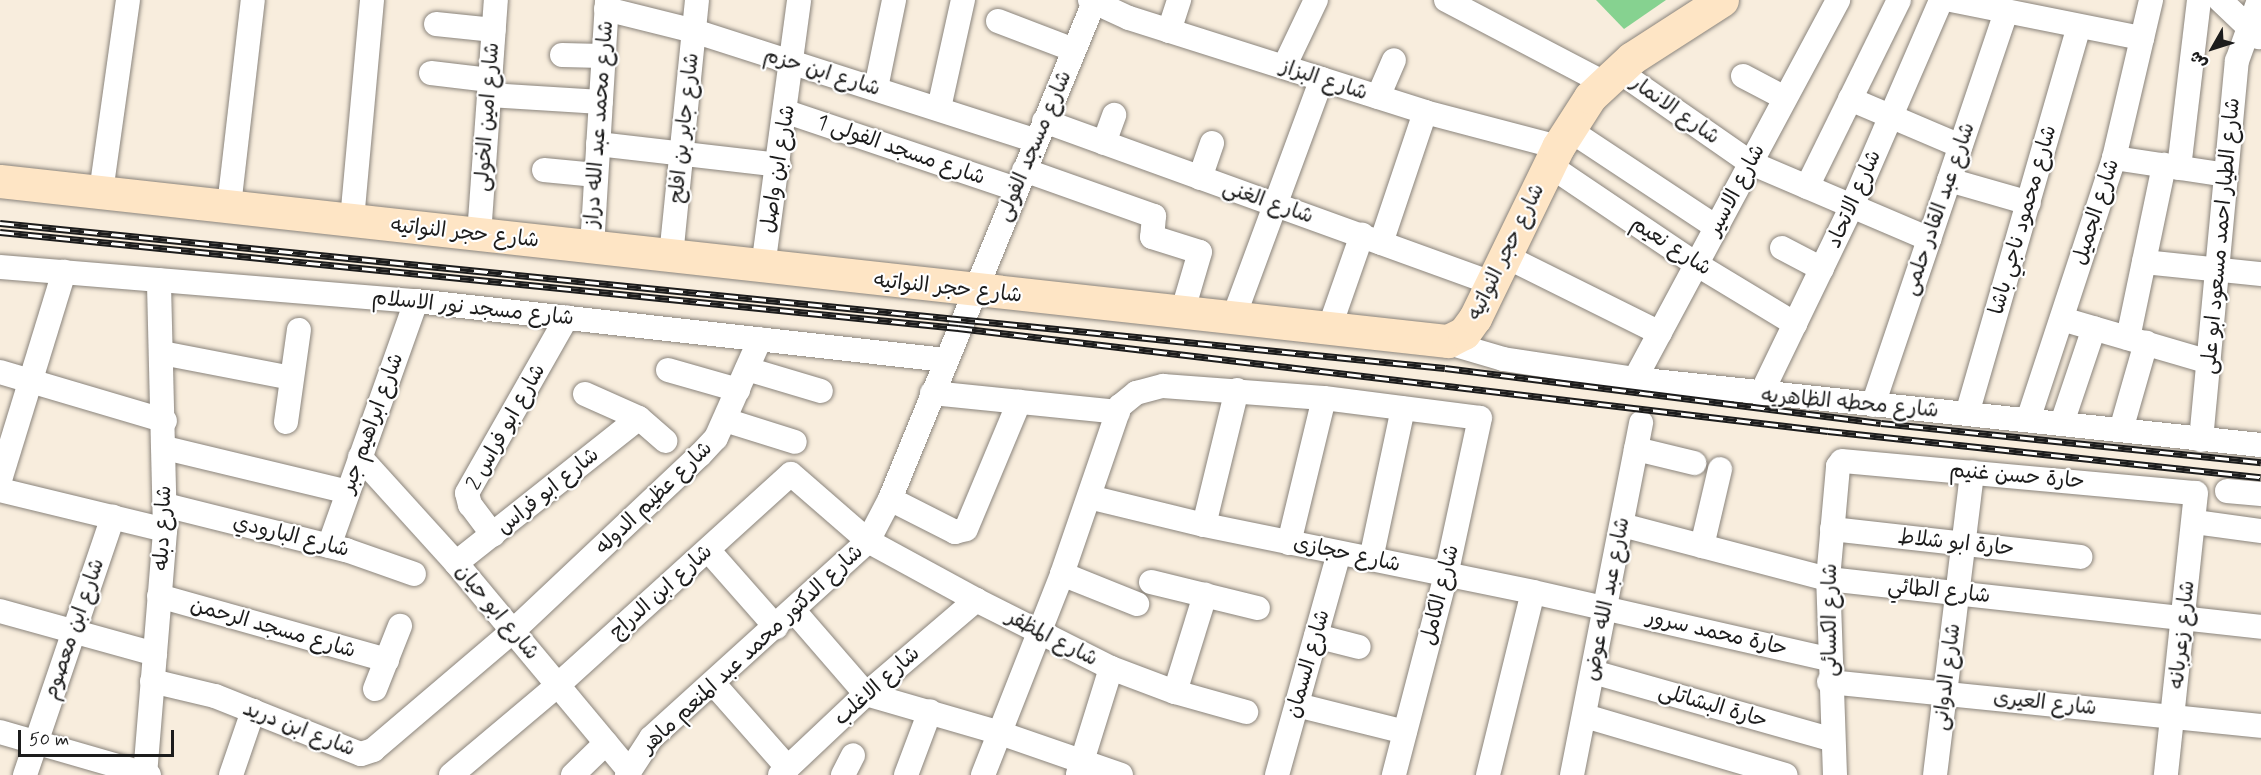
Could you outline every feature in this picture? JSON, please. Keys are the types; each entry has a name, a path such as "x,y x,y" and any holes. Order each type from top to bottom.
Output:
{"street":[{"path":"101,192 128,0"},
{"path":"229,207 253,0"},
{"path":"352,220 372,0"},
{"name":"شارع امين الخولى","path":"478,235 496,0"},
{"name":"شارع جابر بن افلح","path":"671,256 697,0"},
{"name":"شارع ابن واصل","path":"763,267 787,112 799,0"},
{"path":"876,88 894,0"},
{"path":"939,108 963,0"},
{"path":"1170,31 1179,0"},
{"path":"1284,67 1316,0"},
{"name":"شارع حجر النواتيه","path":"0,181 973,291 1442,341 1468,328 1558,147 1610,76 1722,0"},
{"name":"شارع الاسير","path":"1635,380 1838,0"},
{"path":"1807,186 1899,0"},
{"name":"شارع الاتحاد","path":"1761,394 1852,206 1941,0"},
{"path":"1951,0 1980,4 2005,14 2142,38"},
{"name":"شارع الجميل","path":"2028,420 2114,158 2151,0"},
{"path":"2121,429 2137,340 2144,262 2171,166 2199,0"},
{"path":"2220,0 2256,33"},
{"name":"شارع الطيار احمد مسعود ابو على","path":"2201,440 2237,61 2256,33 2259,0"},
{"name":"شارع البزاز","path":"1092,1 1132,9 1170,31 1425,112 1558,147"},
{"name":"شارع مسجد الفولى","path":"973,291 1074,50 1092,1"},
{"name":"شارع الانمار","path":"1456,2 1610,76 1751,163 1929,238"},
{"name":"شارع ابن حزم","path":"606,5 939,108 1040,131"},
{"name":"شارع محمد عبد الله دراز","path":"591,247 606,5"},
{"name":"شارع عبد القادر حلمى","path":"1873,405 2005,14"},
{"path":"998,21 1074,50"},
{"path":"436,24 494,30"},
{"name":"شارع محمود ناجي باشا","path":"1967,414 2079,27"},
{"path":"562,55 603,56"},
{"path":"1378,97 1394,60"},
{"path":"431,73 489,87 601,102"},
{"path":"1743,76 1785,98"},
{"path":"1233,319 1322,79"},
{"path":"1850,99 1960,146"},
{"name":"شارع مسجد الفولى 1","path":"787,112 1020,180 1154,216 1153,238 1200,252 1182,314"},
{"path":"1329,330 1372,239 1425,112"},
{"path":"1104,143 1114,115"},
{"name":"شارع الغنى","path":"1040,131 1104,143 1372,239 1498,270 1660,333"},
{"path":"1200,178 1212,143"},
{"path":"598,144 682,151 779,165"},
{"path":"1558,147 1716,227"},
{"name":"شارع نعيم","path":"1558,147 1696,264 1795,324"},
{"path":"2114,158 2226,175"},
{"path":"544,170 596,175"},
{"path":"1949,180 2029,203"},
{"path":"1782,249 1822,269"},
{"path":"2144,262 2261,274"},
{"name":"شارع مسجد نور الاسلام","path":"0,267 416,301 945,360"},
{"path":"0,480 64,272"},
{"name":"شارع دبله","path":"146,775 165,530 165,421 159,280"},
{"name":"شارع الدكتور محمد عبد المنعم ماهر","path":"628,773 651,738 868,542 890,499 973,291"},
{"name":"شارع ابراهيم جبر","path":"329,546 416,301"},
{"name":"شارع ابو فراس 2","path":"493,535 470,505 467,493 567,317"},
{"path":"2062,319 2209,362"},
{"path":"2062,423 2094,328"},
{"path":"286,422 299,330"},
{"name":"شارع عظيم الدوله","path":"513,632 716,438 760,339"},
{"name":"شارع محطه الظاهريه","path":"1442,341 1503,359 1635,380 2261,445"},
{"path":"162,353 292,378"},
{"path":"668,370 821,391"},
{"path":"0,372 165,421"},
{"path":"982,775 1062,574 1118,412 1130,396 1156,387 1237,390 1403,408 1371,559"},
{"path":"1204,525 1237,390"},
{"path":"932,393 1118,412"},
{"path":"585,394 639,418 665,441"},
{"path":"1289,543 1324,398"},
{"path":"890,499 955,532 966,529 1019,402"},
{"name":"شارع الكامل","path":"1394,775 1446,575 1480,421 1476,416 1403,408"},
{"name":"شارع ابو فراس","path":"456,563 639,418"},
{"path":"725,420 795,442"},
{"name":"شارع عبد الله عوض","path":"1572,775 1641,423"},
{"path":"165,448 348,492"},
{"path":"1636,449 1694,463"},
{"name":"شارع ابو حيان","path":"360,457 456,563 606,743 628,773"},
{"name":"حارة حسن غنيم","path":"1838,466 1843,461 2194,491 2198,496"},
{"name":"شارع الكسائى","path":"1835,775 1829,670 1828,579 1838,466"},
{"path":"1702,546 1720,469"},
{"name":"شارع الدوانى","path":"1935,775 1972,472"},
{"name":"شارع ابن الدراج","path":"451,775 558,685 791,474 868,542"},
{"path":"0,490 165,530"},
{"path":"2227,490 2261,494"},
{"name":"شارع حجازى","path":"1089,496 1204,525 1606,608"},
{"name":"شارع زعربانه","path":"2166,775 2198,496"},
{"name":"شارع البارودي","path":"165,505 329,546 414,574"},
{"name":"شارع ابن معصوم","path":"25,775 113,517"},
{"path":"2195,522 2261,531"},
{"name":"شارع الطائي","path":"1622,525 1828,579 2261,627"},
{"name":"حارة ابو شلاط","path":"1832,529 2080,557"},
{"name":"شارع المظفر","path":"868,542 1111,668 1174,692 1246,712"},
{"path":"708,550 776,627"},
{"name":"شارع السمان","path":"1282,774 1296,705 1339,553"},
{"path":"1062,574 1137,604"},
{"path":"1151,582 1258,608"},
{"path":"1488,775 1533,592"},
{"path":"1174,692 1206,595"},
{"name":"شارع مسجد الرحمن","path":"159,596 387,660"},
{"name":"شارع الاغلب","path":"784,772 866,694 976,600"},
{"name":"حارة محمد سرور","path":"1606,608 1829,670"},
{"path":"0,611 155,654"},
{"path":"794,611 866,694 1000,733 1080,768 1121,775"},
{"name":"شارع مسجد الرحمن","path":"375,689 400,626"},
{"name":"شارع ابن دريد","path":"152,681 193,689 367,754 513,632"},
{"path":"1316,636 1359,647"},
{"path":"1080,768 1111,668"},
{"name":"شارع العيرى","path":"1829,670 1945,693 2261,726"},
{"name":"حارة البشاتلى","path":"1593,672 1833,740"},
{"path":"713,683 784,772"},
{"path":"1296,705 1405,732"},
{"path":"231,775 253,711"},
{"path":"906,775 930,711"},
{"path":"1585,716 1709,764 1785,775"},
{"path":"0,732 35,742 99,768 146,775"},
{"path":"573,775 606,743"}],"green space":[{"path":"1596,0 1666,0 1624,29"}],"railway":[{"path":"0,223 1445,368 1881,423 2261,462"},
{"path":"0,232 958,328 1828,431 2261,477"}]}
